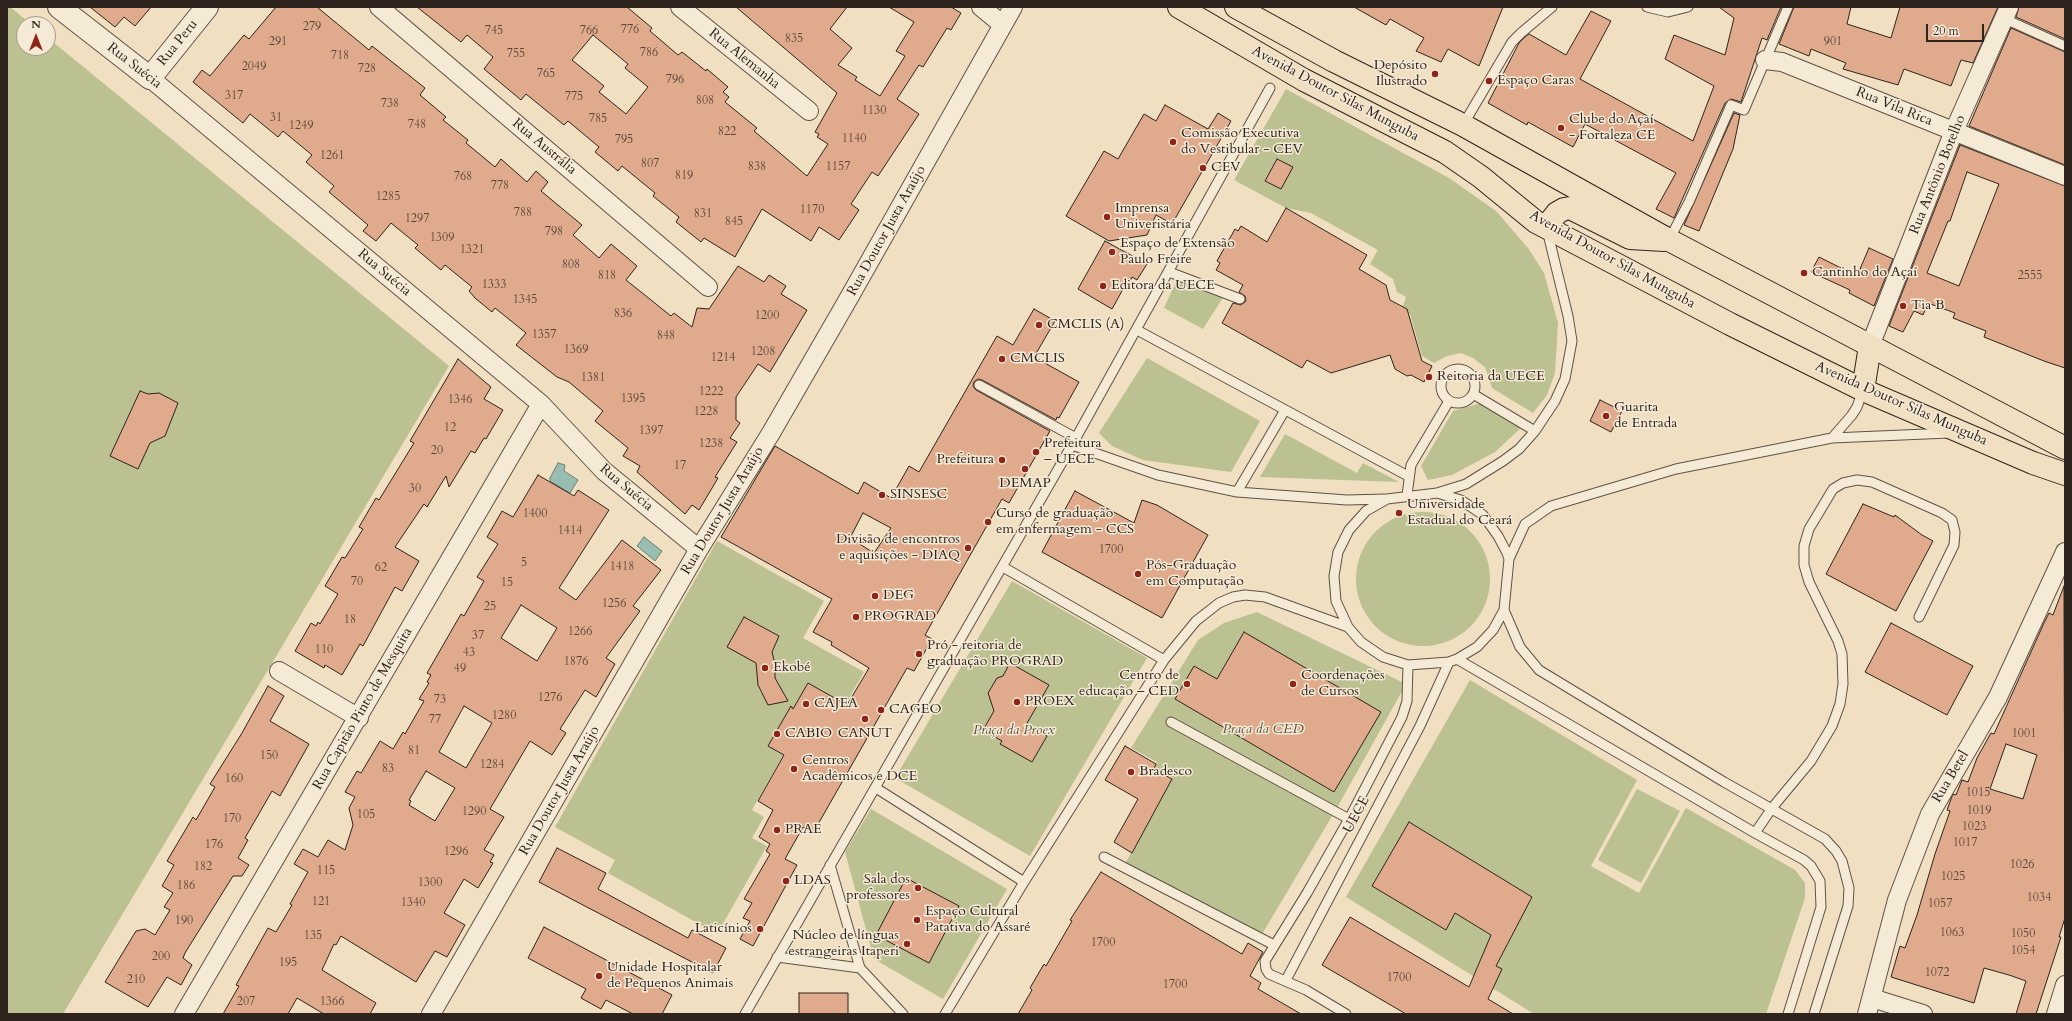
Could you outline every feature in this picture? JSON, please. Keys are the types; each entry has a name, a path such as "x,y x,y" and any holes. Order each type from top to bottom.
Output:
{"main road":[{"name":"Avenida Doutor Silas Munguba","path":"1179,7 1304,80 1445,152 1482,178 1536,222 1730,324 1863,390 2033,463 2065,474"},
{"name":"Avenida Doutor Silas Munguba","path":"1236,7 1334,61 1463,126 1669,240 2065,448"},
{"path":"1546,227 1557,214 1564,209 1570,208 1630,238 1669,240"},
{"path":"1863,390 1870,346"}],"street":[{"name":"Rua Suécia","path":"59,7 150,78 541,404 604,470 699,549"},
{"name":"Rua Peru","path":"150,78 207,7"},
{"name":"Rua Austrália","path":"379,7 708,287"},
{"name":"Rua Alemanha","path":"680,7 809,111"},
{"path":"981,7 1003,25"},
{"name":"Rua Doutor Justa Araújo","path":"431,1014 699,549 771,433 1013,7"},
{"name":"Rua Antônio Botelho","path":"1870,346 1954,131 2007,13"},
{"name":"Rua Vila Rica","path":"1765,60 1782,62 2065,176"},
{"name":"Rua Capitão Pinto de Mesquita","path":"184,1014 359,718 541,404"},
{"name":"Rua Betel","path":"1869,1006 1897,900 1930,814 1998,697 2065,552"},
{"path":"279,671 359,718"},
{"path":"2056,1014 2065,986"},
{"path":"1869,1006 1923,1014"}],"lane":[{"path":"1463,126 1512,42 1552,7"},
{"path":"1647,7 1668,12 1688,7"},
{"path":"1669,240 1689,202 1731,105 1744,110 1788,7"},
{"path":"2007,13 2065,46"},
{"path":"745,1014 1074,442 1270,88"},
{"path":"979,385 1074,442 1158,475 1237,492 1347,500 1387,499 1406,495 1437,492 1466,484 1519,449 1535,431 1556,401 1565,379 1572,341 1568,316 1546,227"},
{"path":"1169,272 1240,299"},
{"path":"1136,330 1408,476"},
{"path":"1453,369 1463,369 1471,375 1475,384 1473,394 1466,401 1458,403 1449,401 1442,394 1440,384 1444,374 1453,369"},
{"path":"1832,438 1852,415 1857,407 1863,390"},
{"path":"1473,394 1535,431"},
{"path":"1406,495 1408,476 1417,454 1449,401"},
{"path":"1237,492 1285,410"},
{"path":"1387,499 1366,511 1349,530 1338,552 1334,576 1336,601 1348,627 1361,642 1383,657 1408,665 1453,661 1477,647 1493,630 1504,610 1509,559 1525,524 1551,506 1676,469 1832,438 1964,433"},
{"path":"1755,833 1772,808 1811,761 1832,726 1840,704 1843,684 1842,654 1838,641 1808,582 1804,565 1804,546 1808,528 1833,489 1843,483 1857,480 1872,482 1942,513 1952,520 1955,532 1954,545 1919,617"},
{"path":"1437,492 1461,500 1483,516 1498,536 1509,559"},
{"path":"1003,567 1164,660"},
{"path":"945,1014 1024,882 1164,660 1196,621 1218,602 1245,595 1265,597 1348,627"},
{"path":"1504,610 1520,647 1539,670 1717,778 1825,839 1836,851 1842,861 1849,888 1848,906 1814,1014"},
{"path":"1453,661 1804,860 1815,870 1820,881 1821,907 1788,1014"},
{"name":"UECE","path":"1286,980 1453,661"},
{"path":"1346,1014 1286,980 1269,974 1266,969 1265,961 1307,893 1349,819 1402,717 1407,701 1408,665"},
{"path":"1171,722 1349,819"},
{"path":"876,788 1024,882"},
{"path":"1104,857 1274,945"},
{"path":"830,865 860,968 903,1014"},
{"path":"777,957 860,968"}],"green space":[{"path":"7,7 10,7 21,16 16,16 16,56 56,56 56,45 449,366 63,1014 7,1014"},
{"path":"1286,89 1449,178 1496,211 1528,248 1544,273 1558,323 1555,373 1547,395 1533,413 1492,388 1485,367 1473,358 1461,353 1447,356 1434,363 1422,356 1410,314 1402,309 1406,297 1397,292 1393,279 1370,264 1378,250 1311,213 1286,208 1234,180"},
{"path":"1176,282 1224,296 1203,329 1164,308"},
{"path":"1147,358 1260,421 1231,472 1143,460 1112,446 1099,433"},
{"path":"1482,403 1522,427 1495,452 1452,475 1428,480 1421,466 1453,411"},
{"path":"1285,434 1357,473 1363,463 1399,482 1260,477"},
{"path":"1423,512 1442,515 1454,520 1470,532 1482,548 1487,560 1490,579 1487,598 1482,610 1470,626 1454,638 1442,643 1423,646 1404,643 1392,638 1376,626 1364,610 1359,598 1356,579 1359,560 1364,548 1376,532 1392,520 1404,515"},
{"path":"717,541 824,601 803,638 864,672 836,721 798,700 778,735 790,743 752,810 764,817 752,838 767,846 717,934 608,873 615,860 555,827"},
{"name":"Praça da Proex","path":"1012,581 1147,658 1030,856 895,778"},
{"name":"Praça da CED","path":"1257,612 1406,684 1338,806 1258,941 1125,864 1172,777 1155,768 1157,762 1131,748 1198,640 1224,623"},
{"path":"1470,680 1637,780 1591,866 1639,893 1686,808 1795,870 1805,883 1805,898 1766,1014 1534,1014 1346,897"},
{"path":"1637,789 1680,811 1641,883 1598,860"},
{"path":"871,809 1007,889 943,999 874,959 845,852"}],"water":[{"path":"558,463 565,465 564,471 578,480 570,493 550,481 550,478"},
{"path":"644,537 662,551 655,561 637,546"}],"building":[{"path":"90,7 151,7 135,26 124,17 115,27"},
{"path":"276,7 317,7 369,50 372,46 425,88 420,95 446,117 443,120 468,140 466,143 495,167 501,159 527,182 536,171 548,182 541,191 582,225 573,235 599,258 611,244 637,266 626,280 671,316 674,313 692,327 697,308 709,309 738,266 764,282 769,275 786,286 781,294 807,310 770,372 758,364 736,397 736,420 740,423 730,438 737,442 715,477 718,478 699,510 692,505 685,514 637,472 640,466 623,456 628,448 595,421 603,411 569,382 557,377 516,345 526,333 495,308 492,312 475,298 469,291 472,287 445,265 441,270 415,248 418,245 391,223 376,241 363,231 368,225 329,192 334,186 306,162 312,155 283,131 278,137 250,114 243,123 193,82 202,70 210,76 244,35 249,39"},
{"path":"417,7 627,7 652,28 650,31 678,55 682,52 706,71 707,69 728,87 723,92 729,97 725,102 757,128 754,131 807,176 828,144 817,137 819,134 815,132 837,93 736,7 847,7 830,29 852,48 838,65 857,77 855,80 880,96 905,56 896,51 914,22 889,7 951,7 961,13 951,30 947,28 923,67 919,65 897,99 919,114 878,176 872,172 851,204 859,210 839,240 819,227 811,241 762,209 735,257 704,238 701,242 676,222 679,217 653,196 655,193 622,166 618,171 595,152 599,147 568,121 564,125 526,94 521,100 484,69 493,57 467,35 461,42","holes":["593,35 628,64 625,68 648,87 626,114 599,92 604,86 572,60"]},
{"path":"1354,7 1503,7 1479,66 1448,49 1441,62 1416,51 1424,38 1390,19 1386,25"},
{"path":"1719,7 1781,7 1767,40 1762,38 1741,102 1731,99 1725,103 1674,218 1656,209 1676,173 1585,124 1573,147 1528,122 1527,125 1488,103 1519,43 1525,37 1529,34 1566,55 1591,11 1611,21 1580,79 1693,141 1714,86 1665,59 1674,35 1725,55 1734,18"},
{"path":"1794,7 1851,7 1847,24 1891,38 1900,7 1998,7 1973,63 1961,60 1951,86 1904,69 1898,85 1843,69 1846,63 1811,49 1809,56 1779,44"},
{"path":"2019,7 2065,7 2065,39 2016,17"},
{"path":"2011,28 2065,52 2065,165 1969,126"},
{"path":"1165,105 1208,129 1218,113 1231,121 1172,224 1156,215 1147,235 1109,241 1066,216 1104,151 1118,159 1144,114 1156,121"},
{"path":"1734,113 1740,115 1733,149 1699,231 1684,225"},
{"path":"1960,145 2065,186 2065,368 1984,337 1986,331 1953,318 1955,313 1928,303 1923,315 1914,311 1903,332 1889,326","holes":["1967,172 1999,184 1959,286 1927,273 1948,221 1950,221"]},
{"path":"1277,159 1293,167 1281,189 1265,181"},
{"name":"Reitoria da UECE","path":"1286,208 1367,255 1359,269 1386,285 1390,300 1407,309 1422,361 1432,366 1424,382 1411,375 1407,376 1395,369 1390,355 1331,373 1307,360 1302,368 1222,323 1233,303 1241,305 1246,301 1245,296 1239,292 1243,285 1216,270 1220,263 1217,261 1235,229 1238,231 1241,226 1267,242"},
{"path":"1105,241 1147,264 1137,280 1132,277 1129,283 1127,282 1112,309 1078,289"},
{"path":"1869,248 1893,259 1874,306 1849,293 1850,290 1811,272 1819,257 1857,276"},
{"path":"1034,309 1055,321 1034,357 1079,382 1059,418 1057,417 1056,420 982,380 978,379 974,382 973,386 976,390 1050,431 1009,503 1002,499 925,635 932,639 914,671 907,668 813,833 803,827 785,859 797,865 753,946 740,939 750,921 743,918 752,903 744,899 770,854 766,851 770,844 759,837 773,810 758,801 784,755 768,746 791,706 793,709 808,683 847,705 869,668 831,645 832,642 813,632 832,599 721,537 775,446 858,494 864,482 891,498 909,466 919,472 997,336 1013,345","holes":["863,513 891,528 874,553 850,538"]},
{"path":"458,359 491,387 484,399 503,410 486,439 484,438 475,453 471,451 449,487 446,476 427,507 424,504 395,547 419,561 402,591 395,587 363,646 360,644 342,675 325,665 324,668 295,651 311,623 316,626 318,622 320,624 338,594 325,586 342,557 345,558 363,529 359,527 376,498 379,500 414,443 410,441"},
{"path":"140,391 148,394 159,393 178,403 165,436 150,443 138,469 110,456"},
{"name":"Guarita de Entrada","path":"1600,400 1622,411 1611,432 1590,421"},
{"path":"538,475 574,496 578,490 609,510 559,588 576,600 622,540 661,570 633,606 640,611 606,658 615,664 596,697 585,690 560,729 566,733 552,755 530,741 490,809 504,817 484,850 494,855 490,862 493,863 478,888 464,879 444,913 465,925 447,957 435,951 416,982 341,936 336,945 334,944 322,970 376,1003 370,1014 324,1014 297,998 288,1014 223,1014 239,986 236,985 268,928 276,932 292,905 290,904 308,872 294,864 303,849 318,857 328,840 345,850 353,825 349,808 355,797 345,792 357,771 361,773 380,741 393,749 403,732 405,734 424,701 419,699 429,683 427,682 431,675 427,673 461,614 464,616 484,581 477,577 498,544 487,537 502,511 513,517","holes":["521,605 557,628 537,661 501,638","464,706 492,723 466,768 439,752","426,771 455,788 435,821 409,805 411,801 409,800"]},
{"path":"1075,491 1134,523 1142,500 1157,505 1208,535 1162,618 1042,552"},
{"path":"1863,504 1894,517 1895,515 1922,535 1933,541 1896,611 1826,574"},
{"path":"2064,586 2065,918 2059,937 2061,937 2036,1014 2016,1014 2026,981 2009,975 1984,968 1974,1003 1891,977 1900,946 1905,948 1917,915 1935,854 1950,811 1947,810 1953,794 1956,795 1962,780 1968,782 1977,758 1991,733 1994,734 2049,613 2053,615","holes":["2006,744 2037,755 2023,799 1990,789"]},
{"path":"744,617 779,636 772,652 775,664 775,678 788,701 768,705 758,685 756,663 727,647"},
{"path":"1891,623 1973,666 1947,715 1865,672"},
{"path":"1244,632 1381,712 1334,792 1175,699 1194,666 1217,679"},
{"name":"PROEX","path":"1010,663 1049,685 1026,725 1047,736 1032,762 1000,744 1002,741 983,730 994,711 988,693 997,678 1003,676"},
{"path":"268,686 284,696 270,721 309,744 280,796 272,791 245,838 248,840 238,858 249,865 242,876 233,876 185,953 183,958 192,965 181,985 167,977 148,1007 105,982 136,931 145,929 155,935 170,910 164,907 173,893 162,886 174,865 167,861 193,817 196,820 215,787 210,784 242,733"},
{"path":"1125,746 1156,764 1154,769 1172,779 1132,853 1114,842 1138,799 1105,780"},
{"path":"1409,822 1532,897 1496,966 1502,969 1488,999 1513,1014 1406,1014 1322,965 1350,917 1469,987 1491,935 1455,913 1446,930 1372,886"},
{"path":"557,848 606,873 598,889 688,938 692,930 726,948 713,973 539,882"},
{"path":"1101,872 1242,954 1248,943 1263,952 1250,976 1261,983 1258,989 1301,1014 1018,1014 1032,990 1030,988 1044,964 1046,966 1072,921 1070,920"},
{"name":"Espaço Cultural Patativa do Assaré","path":"906,878 959,906 929,963 876,935"},
{"name":"Unidade Hospitalar de Pequenos Animais","path":"544,927 672,995 662,1014 633,1014 606,1000 601,1009 581,998 586,989 528,958"},
{"path":"799,993 848,993 848,1014 799,1014"}],"place":[{"name":"Depósito Ilustrado","path":"1435,74"},
{"name":"Espaço Caras","path":"1489,81"},
{"name":"Clube do Açaí - Fortaleza CE","path":"1561,128"},
{"name":"Comissão Executiva do Vestibular - CEV","path":"1173,142"},
{"name":"CEV","path":"1203,168"},
{"name":"Imprensa Univeristária","path":"1107,217"},
{"name":"Espaço de Extensão Paulo Freire","path":"1112,252"},
{"name":"Cantinho do Açaí","path":"1804,273"},
{"name":"Editora da UECE","path":"1103,286"},
{"name":"Tia B","path":"1903,306"},
{"name":"CMCLIS (A)","path":"1039,325"},
{"name":"CMCLIS","path":"1002,359"},
{"name":"Reitoria da UECE","path":"1429,377"},
{"name":"Guarita de Entrada","path":"1606,416"},
{"name":"Prefeitura – UECE","path":"1036,452"},
{"name":"Prefeitura","path":"1002,460"},
{"name":"DEMAP","path":"1025,469"},
{"name":"SINSESC","path":"882,495"},
{"name":"Universidade Estadual do Ceará","path":"1399,513"},
{"name":"Curso de graduação em enfermagem - CCS","path":"988,522"},
{"name":"Divisão de encontros e aquisições - DIAQ","path":"968,548"},
{"name":"Pós-Graduação em Computação","path":"1138,574"},
{"name":"DEG","path":"875,596"},
{"name":"PROGRAD","path":"856,617"},
{"name":"Pró - reitoria de graduação PROGRAD","path":"919,654"},
{"name":"Ekobé","path":"765,668"},
{"name":"Centro de educação – CED","path":"1187,684"},
{"name":"Coordenações de Cursos","path":"1293,684"},
{"name":"PROEX","path":"1017,702"},
{"name":"CAJEA","path":"806,704"},
{"name":"CAGEO","path":"881,710"},
{"name":"CANUT","path":"865,719"},
{"name":"CABIO","path":"777,734"},
{"name":"Centros Acadêmicos e DCE","path":"794,769"},
{"name":"Bradesco","path":"1131,772"},
{"name":"PRAE","path":"777,830"},
{"name":"LDAS","path":"786,881"},
{"name":"Sala dos professores","path":"918,888"},
{"name":"Espaço Cultural Patativa do Assaré","path":"917,920"},
{"name":"Laticínios","path":"760,929"},
{"name":"Núcleo de línguas estrangeiras Itaperi","path":"907,944"},
{"name":"Unidade Hospitalar de Pequenos Animais","path":"599,976"}]}
